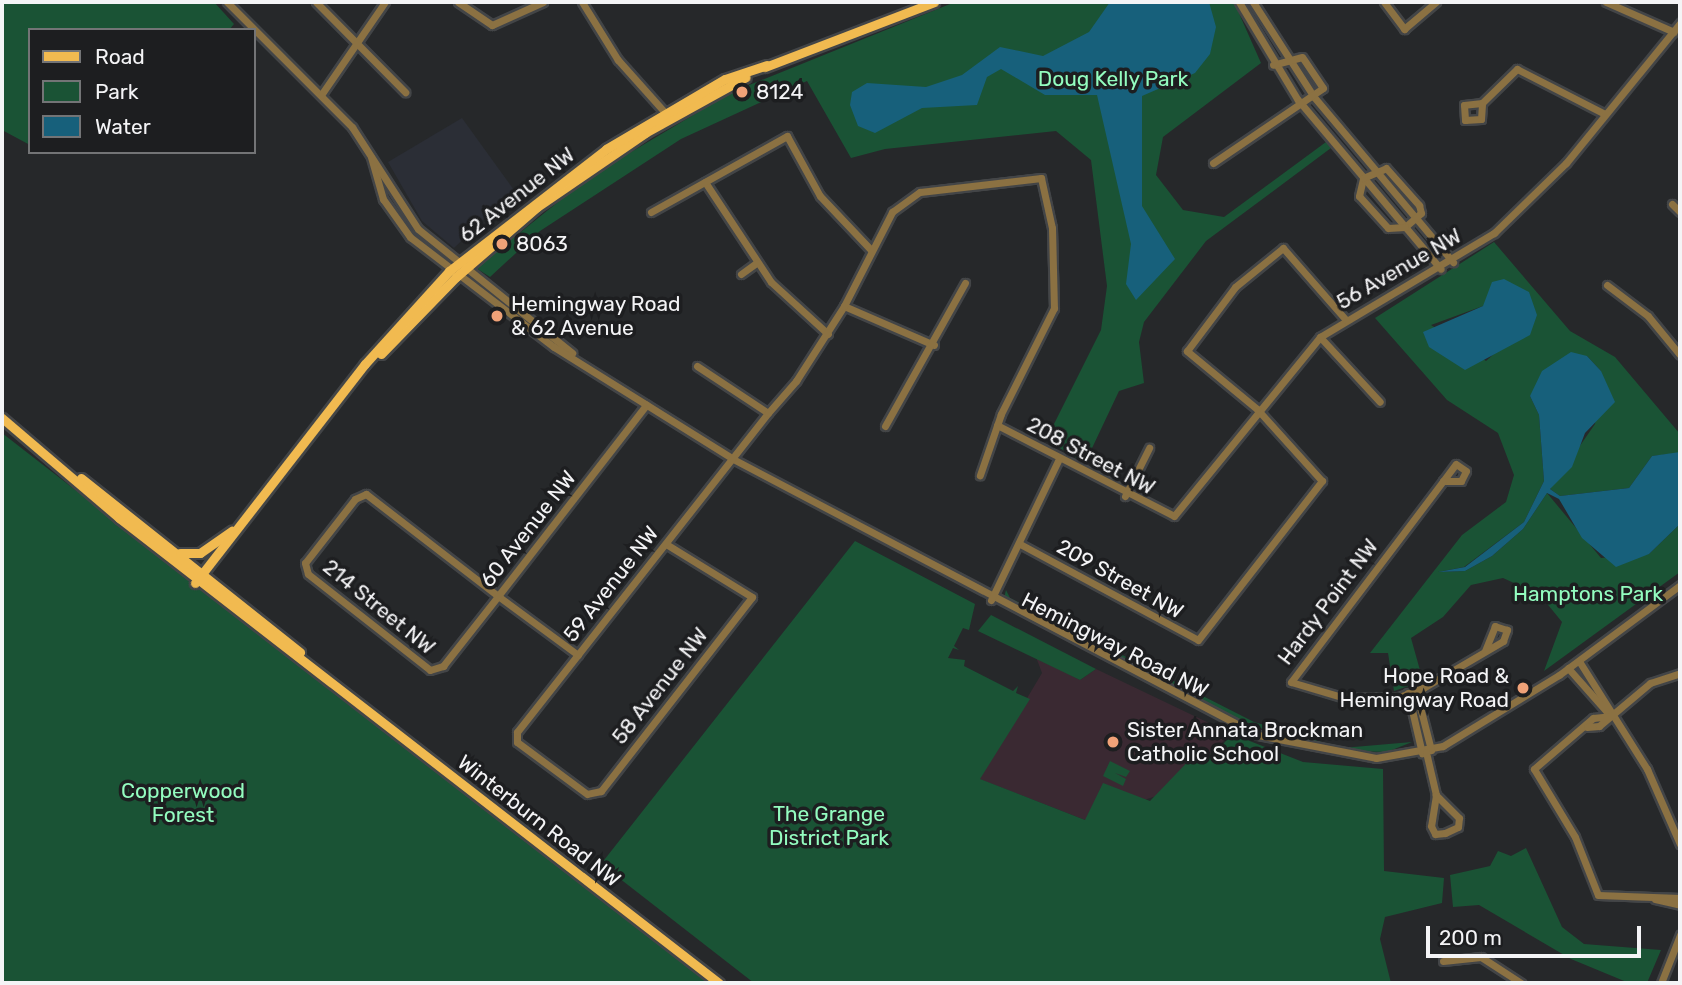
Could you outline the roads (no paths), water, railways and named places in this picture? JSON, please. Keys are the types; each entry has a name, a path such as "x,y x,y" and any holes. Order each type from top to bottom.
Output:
{"main road":[{"name":"62 Avenue NW","path":"199,578 333,408 462,265 537,207 666,115 767,65 934,2"},
{"name":"Winterburn Road NW","path":"2,418 337,687 719,983"},
{"name":"Winterburn Road NW","path":"47,455 177,552 199,578"},
{"path":"177,552 200,553 242,524"}],"street":[{"path":"227,2 253,28"},
{"path":"316,2 405,92"},
{"path":"321,95 359,45 385,2"},
{"path":"458,2 492,25 543,2"},
{"path":"582,2 618,60 666,115"},
{"path":"1239,2 1273,65 1298,100 1441,269"},
{"path":"1253,2 1284,58 1373,169 1453,262"},
{"path":"1384,2 1404,29 1436,2"},
{"path":"1606,2 1674,32"},
{"name":"56 Avenue NW","path":"1169,518 1320,337 1453,262 1535,196 1680,23"},
{"path":"256,31 321,95 371,157"},
{"path":"1213,163 1298,100 1314,97 1323,84 1305,59 1284,58 1273,65"},
{"path":"1482,103 1517,69 1605,114"},
{"path":"651,212 787,136 820,196 871,250"},
{"name":"Hemingway Road NW","path":"371,157 418,229 583,363"},
{"name":"Hemingway Road NW","path":"371,157 389,210 453,274 646,405 733,459 991,600 1258,735 1376,758 1426,751 1569,668 1680,585"},
{"path":"1386,168 1398,178 1419,205 1415,218 1405,227 1388,228 1359,196 1363,178 1373,169 1386,168"},
{"name":"59 Avenue NW","path":"517,732 733,459 828,334 892,212 920,192 1044,180 1054,308 997,425"},
{"path":"705,182 756,263 828,334"},
{"path":"1672,204 1680,212"},
{"path":"1258,409 1187,351 1235,287 1283,248 1346,320"},
{"path":"741,274 756,263"},
{"path":"884,426 934,345 965,283"},
{"path":"1608,285 1648,316 1680,355"},
{"path":"844,306 934,345"},
{"path":"1320,337 1380,402"},
{"path":"697,366 768,412"},
{"name":"60 Avenue NW","path":"433,671 498,596 646,405"},
{"name":"209 Street NW","path":"1020,544 1188,637 1204,635 1322,481 1258,409"},
{"path":"980,475 997,425"},
{"name":"208 Street NW","path":"997,425 1169,518"},
{"path":"1125,496 1149,449"},
{"path":"991,600 1059,459"},
{"name":"Hardy Point NW","path":"1412,692 1345,698 1294,685 1290,678 1443,481"},
{"name":"214 Street NW","path":"433,671 305,568 355,499 366,494 498,596"},
{"name":"58 Avenue NW","path":"517,732 517,743 587,794 601,791 752,597 750,590 666,544"},
{"path":"498,596 578,655"},
{"path":"1436,795 1459,818 1458,827 1445,833 1435,834 1431,826 1436,795 1412,692 1485,651"},
{"path":"1579,661 1647,769 1680,844"},
{"path":"1569,668 1612,716"},
{"path":"1680,673 1650,683 1612,716 1587,727 1536,763 1536,773 1574,837 1598,895 1680,898"},
{"path":"1656,899 1680,905"},
{"path":"1661,983 1680,935"},
{"path":"1443,961 1481,957 1521,983"}],"water":[{"path":"1110,2 1209,2 1216,27 1210,54 1195,73 1142,96 1142,206 1175,259 1136,300 1126,284 1131,244 1097,95 1045,95 1001,69 987,77 977,105 922,108 875,133 858,126 850,105 852,92 867,83 926,87 962,75 1000,47 1043,56 1089,32"},
{"path":"1504,279 1529,292 1537,315 1530,335 1465,370 1429,347 1423,332 1483,306 1492,282"},
{"path":"1571,352 1587,356 1601,371 1615,402 1585,433 1572,467 1550,489 1560,496 1629,488 1652,456 1680,452 1680,524 1649,554 1616,567 1582,538 1559,499 1547,493 1523,529 1492,556 1465,571 1438,572 1465,567 1524,522 1544,481 1539,415 1530,396 1542,371"}],"place":[{"name":"8124","path":"742,92"},
{"name":"8063","path":"502,244"},
{"name":"Hemingway Road & 62 Avenue","path":"497,316"},
{"name":"Hope Road & Hemingway Road","path":"1523,688"},
{"name":"Sister Annata Brockman Catholic School","path":"1113,742"}],"park label":[{"name":"Doug Kelly Park","path":"1113,79"},
{"name":"Hamptons Park","path":"1588,594"},
{"name":"Copperwood Forest","path":"183,803"},
{"name":"The Grange District Park","path":"829,826"}]}
